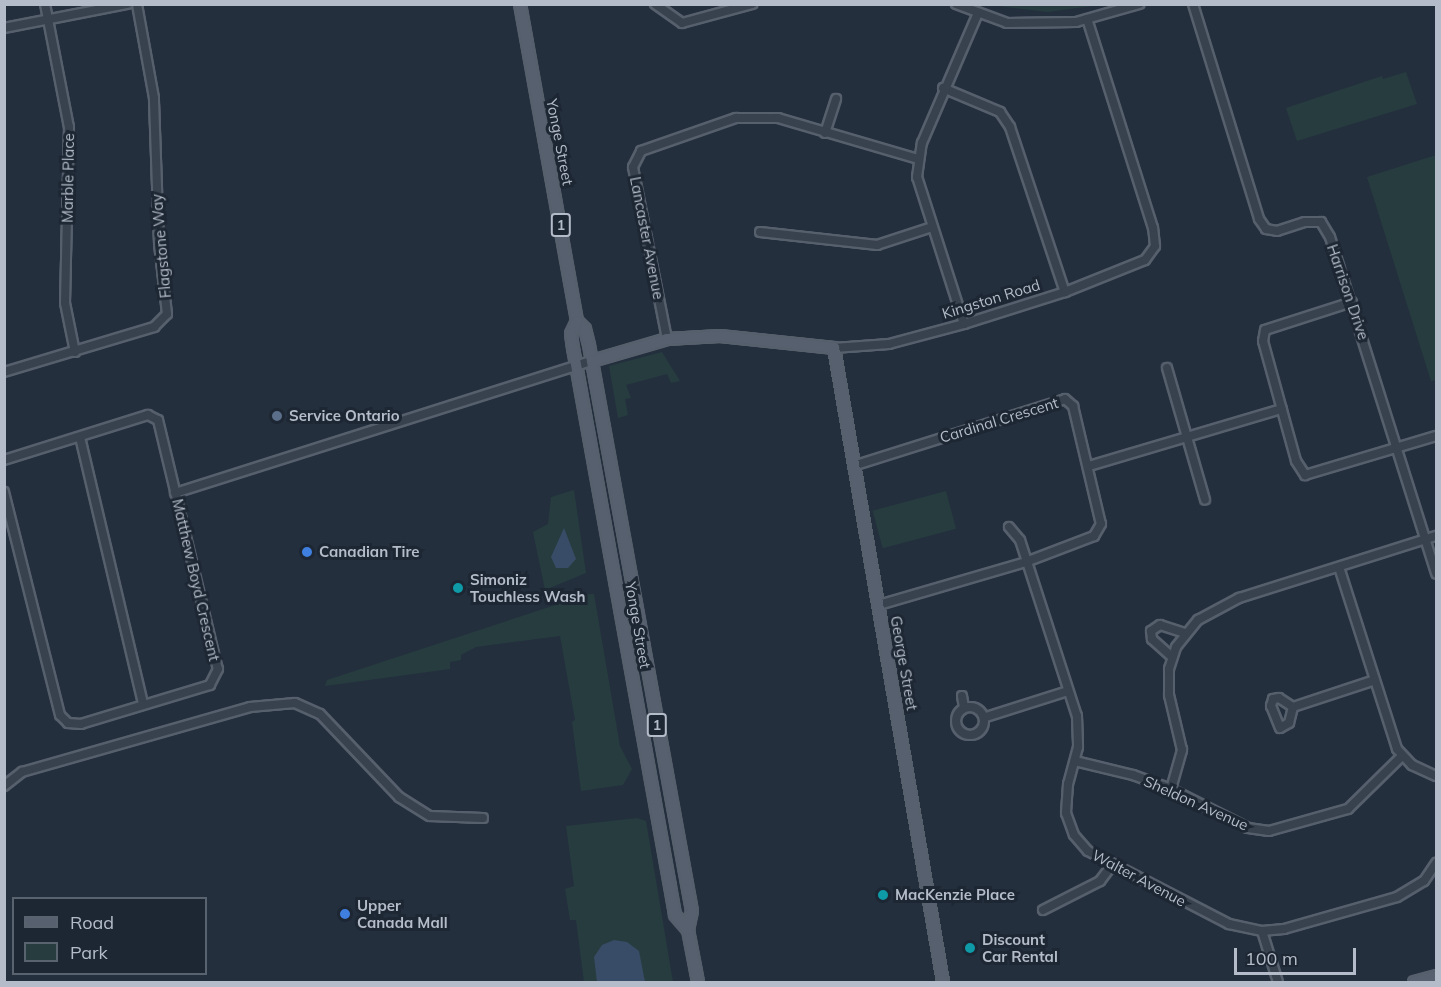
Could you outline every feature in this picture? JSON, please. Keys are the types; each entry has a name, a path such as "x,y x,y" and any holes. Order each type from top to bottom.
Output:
{"main road":[{"name":"Yonge Street","path":"520,4 578,321 585,329 692,911 688,930 698,982"},
{"name":"Yonge Street","path":"578,321 571,334 675,915 688,930"},
{"name":"Kingston Road","path":"591,361 667,339 720,336 834,348"},
{"name":"George Street","path":"834,348 943,982"},
{"path":"1414,982 1437,976"}],"street":[{"name":"Marble Place","path":"45,4 69,127 65,303 75,352"},
{"path":"4,28 128,4"},
{"name":"Flagstone Way","path":"4,372 154,327 167,314 159,244 154,98 137,4"},
{"path":"655,4 682,22 752,4"},
{"path":"956,4 977,15 1007,22 1076,22 1139,4"},
{"name":"Harrison Drive","path":"1193,4 1259,219 1266,229 1277,231 1305,222 1321,222 1352,302 1437,574"},
{"path":"964,324 917,177 918,159 943,88 977,15"},
{"name":"Kingston Road","path":"834,348 889,344 964,324 1065,292 1145,260 1155,246 1153,228 1087,19"},
{"path":"943,88 1000,112 1010,127 1065,292"},
{"path":"825,134 836,99"},
{"name":"Lancaster Avenue","path":"667,339 633,167 641,151 736,118 778,118 825,134 918,159"},
{"path":"760,232 877,245 932,227"},
{"path":"1352,302 1265,330 1263,341 1296,461 1305,475 1437,436"},
{"path":"175,492 591,361"},
{"path":"1167,368 1205,500"},
{"name":"Cardinal Crescent","path":"853,466 1065,399 1073,406 1101,524 1094,536 1026,562 879,605"},
{"path":"1089,466 1282,409"},
{"name":"Matthew Boyd Crescent","path":"4,492 60,715 68,723 81,724 210,685 218,669 158,420 148,415 80,437"},
{"path":"4,460 80,437 143,704"},
{"name":"Walter Avenue","path":"1009,527 1020,540 1079,730 1075,761 1065,800 1069,824 1079,843 1112,865 1229,924 1262,931 1284,929 1397,897 1424,881 1437,863"},
{"path":"1171,789 1182,750 1169,695 1172,657 1185,633 1208,612 1229,602 1437,536"},
{"path":"1339,567 1401,757 1437,776"},
{"path":"1172,657 1152,639 1150,631 1160,625 1185,633"},
{"path":"1293,707 1375,680"},
{"path":"964,707 957,715 964,736 975,735 986,717 1068,691"},
{"path":"1274,694 1293,707 1289,723 1280,728 1271,706 1274,694"},
{"path":"962,696 964,707"},
{"path":"4,786 22,772 250,707 295,703 320,714 399,797 430,816 483,818"},
{"path":"964,707 986,717"},
{"name":"Sheldon Avenue","path":"1075,761 1171,789 1248,828 1278,830 1348,809 1401,757"},
{"path":"1043,910 1100,881 1112,865"},
{"path":"1262,931 1278,982"}],"green space":[{"path":"991,5 1100,5 1047,12"},
{"path":"1406,72 1417,104 1297,141 1286,108 1382,76 1383,79"},
{"path":"1436,155 1436,380 1431,381 1367,177"},
{"path":"662,352 680,381 671,383 667,374 626,385 631,398 625,399 628,415 618,418 609,366"},
{"path":"574,490 586,573 545,590 533,532 548,524 551,497"},
{"path":"946,491 956,529 883,548 873,511"},
{"path":"594,594 620,746 632,769 623,785 581,791 572,722 575,720 560,636 476,647 461,655 461,660 450,662 450,669 325,686 327,680"},
{"path":"637,818 646,821 673,982 584,982 576,920 570,920 565,889 574,886 566,826"}],"water":[{"path":"564,528 576,559 568,568 556,568 551,557"},
{"path":"614,940 627,942 639,951 645,982 597,982 594,957 602,945"}],"place":[{"name":"Service Ontario","path":"277,416"},
{"name":"Canadian Tire","path":"307,552"},
{"name":"Simoniz Touchless Wash","path":"458,588"},
{"name":"MacKenzie Place","path":"883,895"},
{"name":"Upper Canada Mall","path":"345,914"},
{"name":"Discount Car Rental","path":"970,948"}]}
